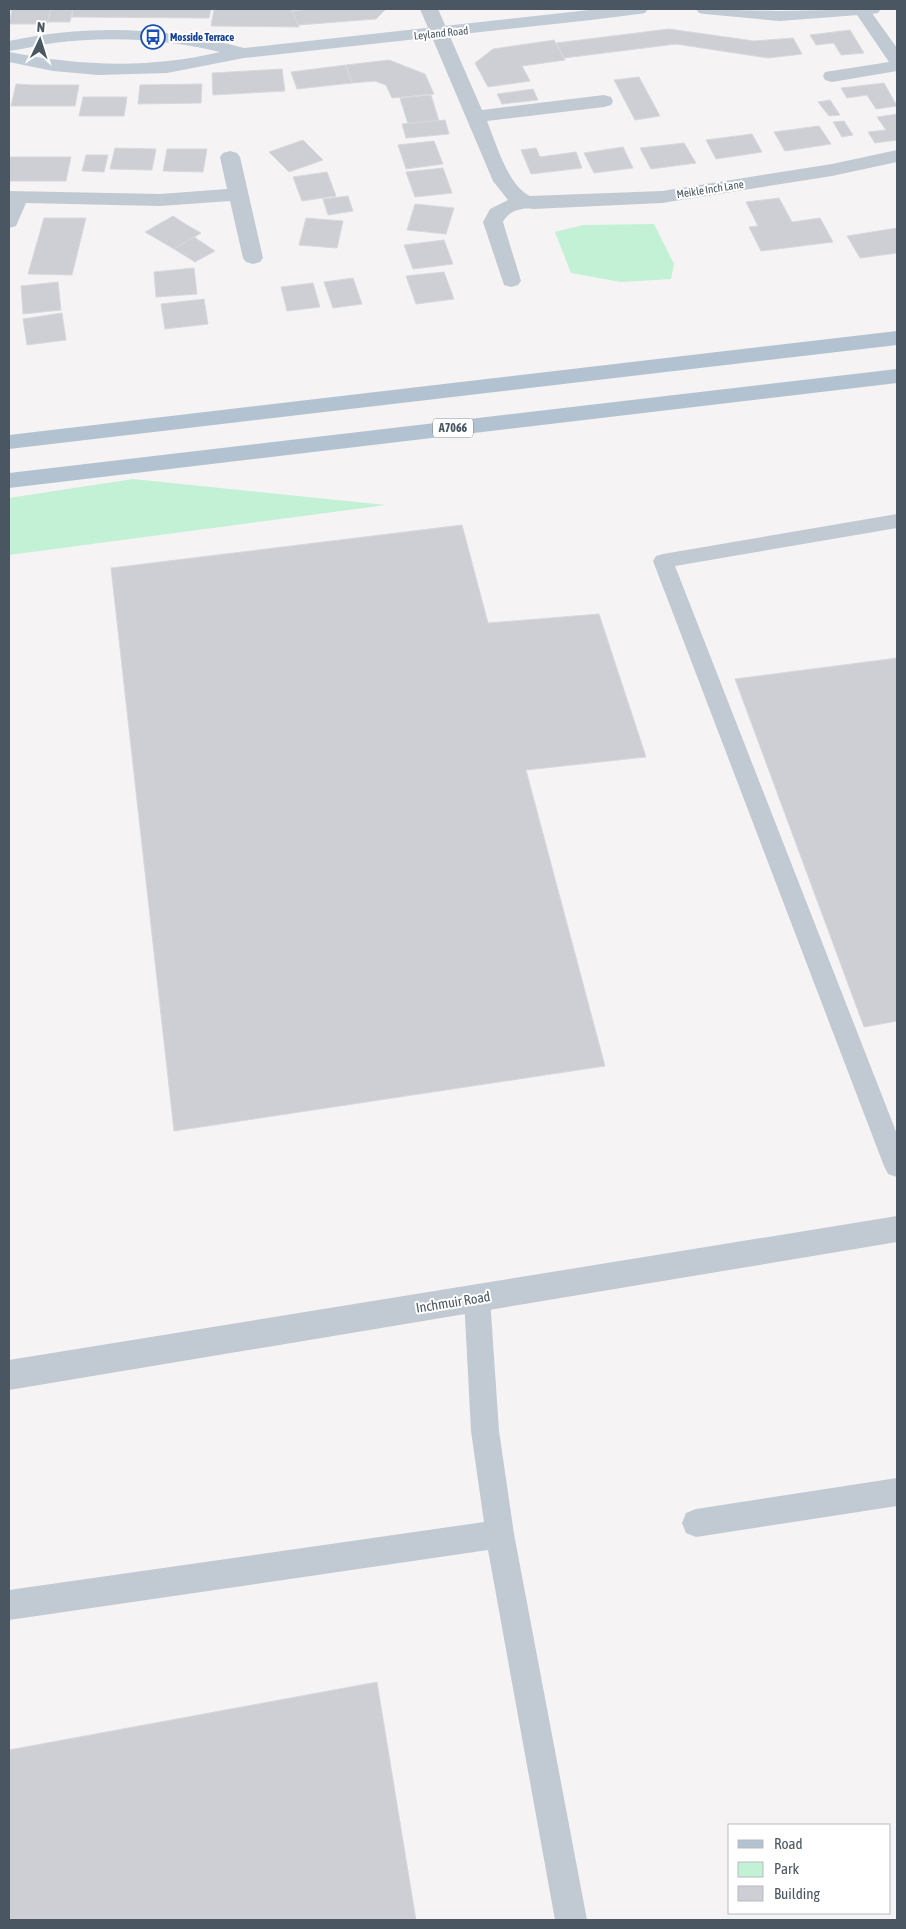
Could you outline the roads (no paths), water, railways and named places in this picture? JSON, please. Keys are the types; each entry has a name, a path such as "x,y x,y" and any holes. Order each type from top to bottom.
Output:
{"main road":[{"path":"9,442 897,338"},
{"name":"A7066","path":"9,481 897,376"}],"street":[{"path":"429,9 503,181 512,194 521,201"},
{"name":"Leyland Road","path":"9,57 45,64 104,69 161,68 190,65 244,53 439,33 639,9"},
{"path":"705,9 779,16 866,10 897,60"},
{"name":"Leyland Road","path":"9,46 67,36 166,37 208,43 244,53"},
{"path":"832,76 897,66"},
{"path":"476,118 604,101"},
{"name":"Meikle Inch Lane","path":"511,281 493,222 497,212 521,201 534,203 662,196 832,170 897,156"},
{"path":"230,157 253,258"},
{"path":"9,222 13,197 160,200 238,194"},
{"name":"Inchmuir Road","path":"9,1375 897,1229"}],"lane":[{"path":"897,521 663,561 897,1166"},
{"path":"477,1298 485,1430 500,1534 571,1920"},
{"path":"696,1523 897,1492"},
{"path":"9,1605 500,1534"}],"place":[{"name":"Mosside Terrace","path":"153,37"}]}
